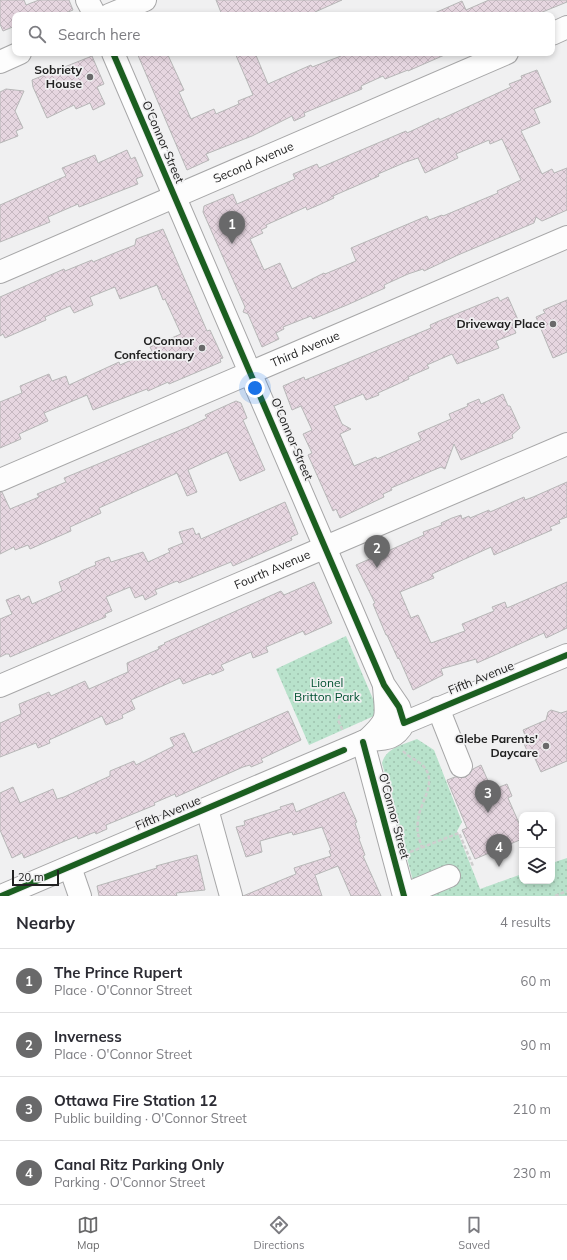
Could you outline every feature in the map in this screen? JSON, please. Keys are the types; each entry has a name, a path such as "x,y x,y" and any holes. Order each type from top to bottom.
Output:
{"street":[{"path":"87,0 93,12"},
{"path":"116,12 145,0"},
{"path":"555,33 567,27"},
{"path":"0,62 13,56"},
{"name":"O'Connor Street","path":"114,56 384,685 399,707 400,729"},
{"name":"Second Avenue","path":"0,272 500,56"},
{"name":"Third Avenue","path":"0,480 567,237"},
{"name":"Fourth Avenue","path":"0,686 567,444"},
{"name":"Fifth Avenue","path":"1,896 207,809 358,738 386,739 400,729 438,708 567,655"},
{"name":"O'Connor Street","path":"384,685 386,720 383,726 358,738 404,896"},
{"path":"438,708 461,766"},
{"path":"207,809 231,896"},
{"path":"70,867 80,896"},
{"path":"404,896 449,876"}],"path":[{"path":"340,715 338,720 358,738"},
{"path":"400,729 402,750 408,756 424,766 429,780 429,787 423,800 418,819 417,831 422,848"},
{"path":"404,855 459,833 473,866"},
{"path":"556,896 567,891"}],"green space":[{"name":"Lionel Britton Park","path":"346,636 376,706 374,716 309,745 276,669"},
{"path":"417,739 434,750 462,822 457,831 480,889 519,875 519,884 555,884 555,862 567,858 567,896 417,896 382,763 388,753 401,745"}],"building":[{"path":"0,0 24,0 26,5 39,0 69,0 73,10 68,12 12,12 12,27 3,31 0,24"},
{"path":"216,0 342,0 315,12 221,12"},
{"path":"489,0 567,0 567,2 542,12 437,12 462,1 466,10"},
{"path":"92,56 104,84 97,87 105,104 93,110 90,103 76,109 74,105 47,118 33,87 32,80"},
{"path":"138,56 168,56 184,90 179,92 191,119 214,109 216,114 239,104 238,101 253,95 236,56 256,56 268,84 311,65 312,67 341,56 442,56 385,79 383,76 361,86 362,89 304,113 305,116 294,121 292,116 252,136 206,154 209,160 187,170"},
{"path":"537,70 551,102 534,109 540,123 521,131 542,174 552,169 554,173 567,168 567,210 542,221 536,217 534,223 424,271 423,269 408,274 384,285 385,288 347,305 313,319 311,316 283,327 284,329 276,333 279,339 262,347 248,314 243,312 245,307 203,212 204,206 233,194 237,204 295,179 293,174 317,164 319,168 406,131 407,133 439,118 439,120 511,87 509,84 522,79 521,76","holes":["502,139 521,180 497,191 498,193 443,216 442,215 429,220 427,216 351,248 356,261 325,274 324,273 292,289 280,263 264,270 250,239 263,233 261,230 267,227 266,225 306,207 307,210 321,204 334,198 333,196 379,176 378,174 406,162 418,158 425,173 458,158 456,154 489,140 490,144"]},
{"path":"6,89 24,91 15,111 23,128 16,131 18,136 0,143 0,92"},
{"path":"127,150 131,159 135,157 143,176 136,179 138,184 79,207 78,204 48,217 50,222 0,242 0,205 66,176 62,168 95,155 98,163"},
{"path":"163,229 207,331 210,330 223,358 220,359 221,362 169,384 168,382 148,391 147,389 93,410 87,395 44,413 48,421 19,434 21,439 0,448 0,402 22,393 20,386 49,374 52,381 66,376 69,385 119,362 120,365 152,351 150,347 181,334 165,299 163,300 157,285 120,299 115,287 90,297 93,305 74,313 70,306 45,317 46,320 5,338 3,334 0,336 0,297 64,269 65,271 92,260 93,262 135,245 136,239"},
{"path":"498,297 500,301 508,297 519,322 512,324 516,333 496,341 499,348 457,364 452,354 427,365 429,368 378,393 379,395 366,400 363,394 334,406 342,424 351,429 340,434 354,466 376,457 377,459 421,440 418,433 451,419 449,414 468,406 467,404 479,399 481,404 503,394 520,428 512,435 513,438 461,460 454,444 445,469 441,467 391,488 392,490 383,494 384,497 340,518 336,509 333,511 308,455 312,453 303,434 312,430 301,406 292,410 283,386 304,377 305,380 342,365 431,328 430,325"},
{"name":"Driveway Place","path":"567,300 567,352 553,358 536,317 545,313 543,310"},
{"path":"236,401 241,403 247,418 243,420 265,470 240,481 227,452 188,470 197,492 187,496 177,473 99,508 101,513 70,527 71,531 30,549 28,545 15,550 14,547 0,554 0,492 2,492 10,509 39,497 37,494 66,482 64,478 188,427 207,418 205,415"},
{"path":"567,482 567,517 559,520 560,523 550,527 552,530 494,555 491,547 432,574 434,578 400,592 411,618 418,615 431,643 465,631 462,624 494,611 492,607 505,602 507,608 567,582 567,628 546,638 544,633 477,663 476,659 441,669 443,675 413,690 399,658 398,659 386,635 373,604 375,603 356,565 424,535 423,532 442,525 441,523 452,518 461,515 462,519 469,516 470,518 489,510 490,512 524,497 525,500 533,497"},
{"path":"285,502 298,534 291,537 292,540 233,566 231,562 179,583 177,581 155,590 157,594 145,600 143,595 135,598 130,587 106,597 112,611 105,614 106,617 10,657 9,654 6,654 0,657 0,619 12,614 6,600 19,595 21,600 29,596 32,604 62,591 59,582 96,565 95,562 109,557 111,562 143,552 148,562 170,552 168,549 183,543 179,532 193,528 196,535 199,533 201,539"},
{"path":"314,582 332,623 305,635 303,631 266,647 268,652 253,658 251,652 221,665 224,670 212,675 211,673 183,684 180,678 131,700 135,709 122,715 123,718 106,725 102,716 49,740 50,743 38,748 36,743 0,757 0,723 21,714 19,704 49,692 51,696 85,681 89,689 128,672 127,663 159,649 158,647 165,644 164,643 281,591 284,595"},
{"name":"Glebe Parents' Daycare","path":"551,710 561,713 567,711 567,761 541,772 532,752 528,753 522,739 526,738 523,730 546,720 548,712"},
{"path":"288,711 301,740 261,759 263,762 251,767 250,765 243,767 176,797 175,794 154,803 155,805 106,825 107,829 96,834 95,832 78,839 77,836 24,858 22,853 12,858 0,830 0,793 13,787 20,803 53,789 57,799 110,776 110,771 134,761 136,765 174,746 170,738 184,733 193,753"},
{"path":"481,765 492,790 507,784 512,796 508,798 519,823 519,840 475,859 462,830 467,828 447,780 455,777 466,777 473,769"},
{"path":"344,792 357,822 355,823 365,855 363,856 381,896 351,896 338,866 315,875 322,896 243,896 296,874 294,868 331,856 329,851 331,850 322,827 293,835 292,832 260,841 262,852 246,857 236,827 245,825 244,821 281,809 280,807 293,803 296,812"},
{"path":"197,855 205,890 176,893 177,896 99,896 97,886 157,868 156,866"}],"cycle path":[{"path":"114,56 384,685 399,707 404,723 567,655"},
{"path":"363,742 404,896"},
{"path":"1,896 344,750"}],"place":[{"name":"Sobriety House","path":"90,77"},
{"name":"The Prince Rupert","path":"232,244"},
{"name":"Driveway Place","path":"553,324"},
{"name":"OConnor Confectionary","path":"202,348"},
{"name":"Inverness","path":"377,568"},
{"name":"Glebe Parents' Daycare","path":"546,746"},
{"name":"Ottawa Fire Station 12","path":"488,813"},
{"name":"Canal Ritz Parking Only","path":"499,867"}]}
